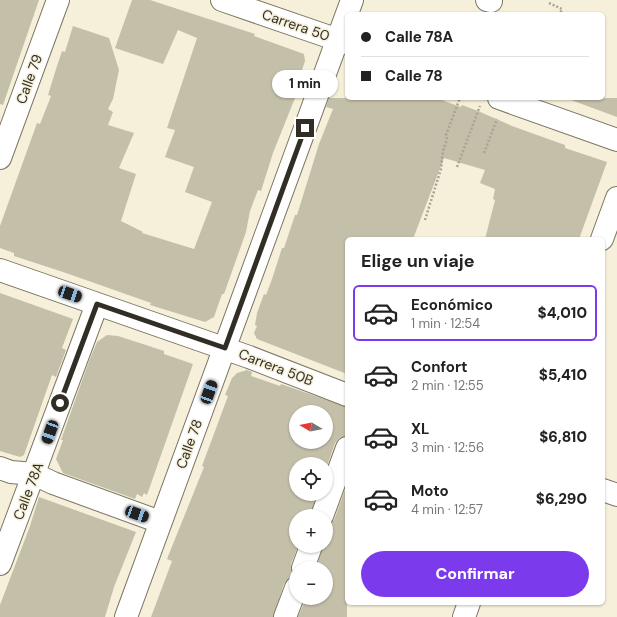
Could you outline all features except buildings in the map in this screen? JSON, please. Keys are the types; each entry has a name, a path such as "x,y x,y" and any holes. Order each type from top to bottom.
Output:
{"street":[{"name":"Calle 79","path":"0,158 58,0"},
{"name":"Carrera 50","path":"222,0 342,42"},
{"name":"Calle 78","path":"349,12 352,0"},
{"name":"Calle 78","path":"126,617 225,348 342,42 345,29"},
{"path":"494,101 617,140"},
{"path":"603,237 617,198"},
{"name":"Carrera 50B","path":"0,270 225,348 345,394"},
{"name":"Calle 78A","path":"0,564 97,304"},
{"path":"325,509 345,453"},
{"path":"0,468 11,472 34,474 53,483 160,522"},
{"path":"605,491 617,495"},
{"path":"286,617 290,605"},
{"path":"464,617 468,605"}],"path":[{"path":"548,3 562,9 561,12"},
{"path":"425,220 441,169 443,150 447,139 446,135 459,100"},
{"path":"484,153 494,101"},
{"path":"457,167 494,101"}],"route":[{"path":"60,403 97,304 225,348 305,128"}]}
